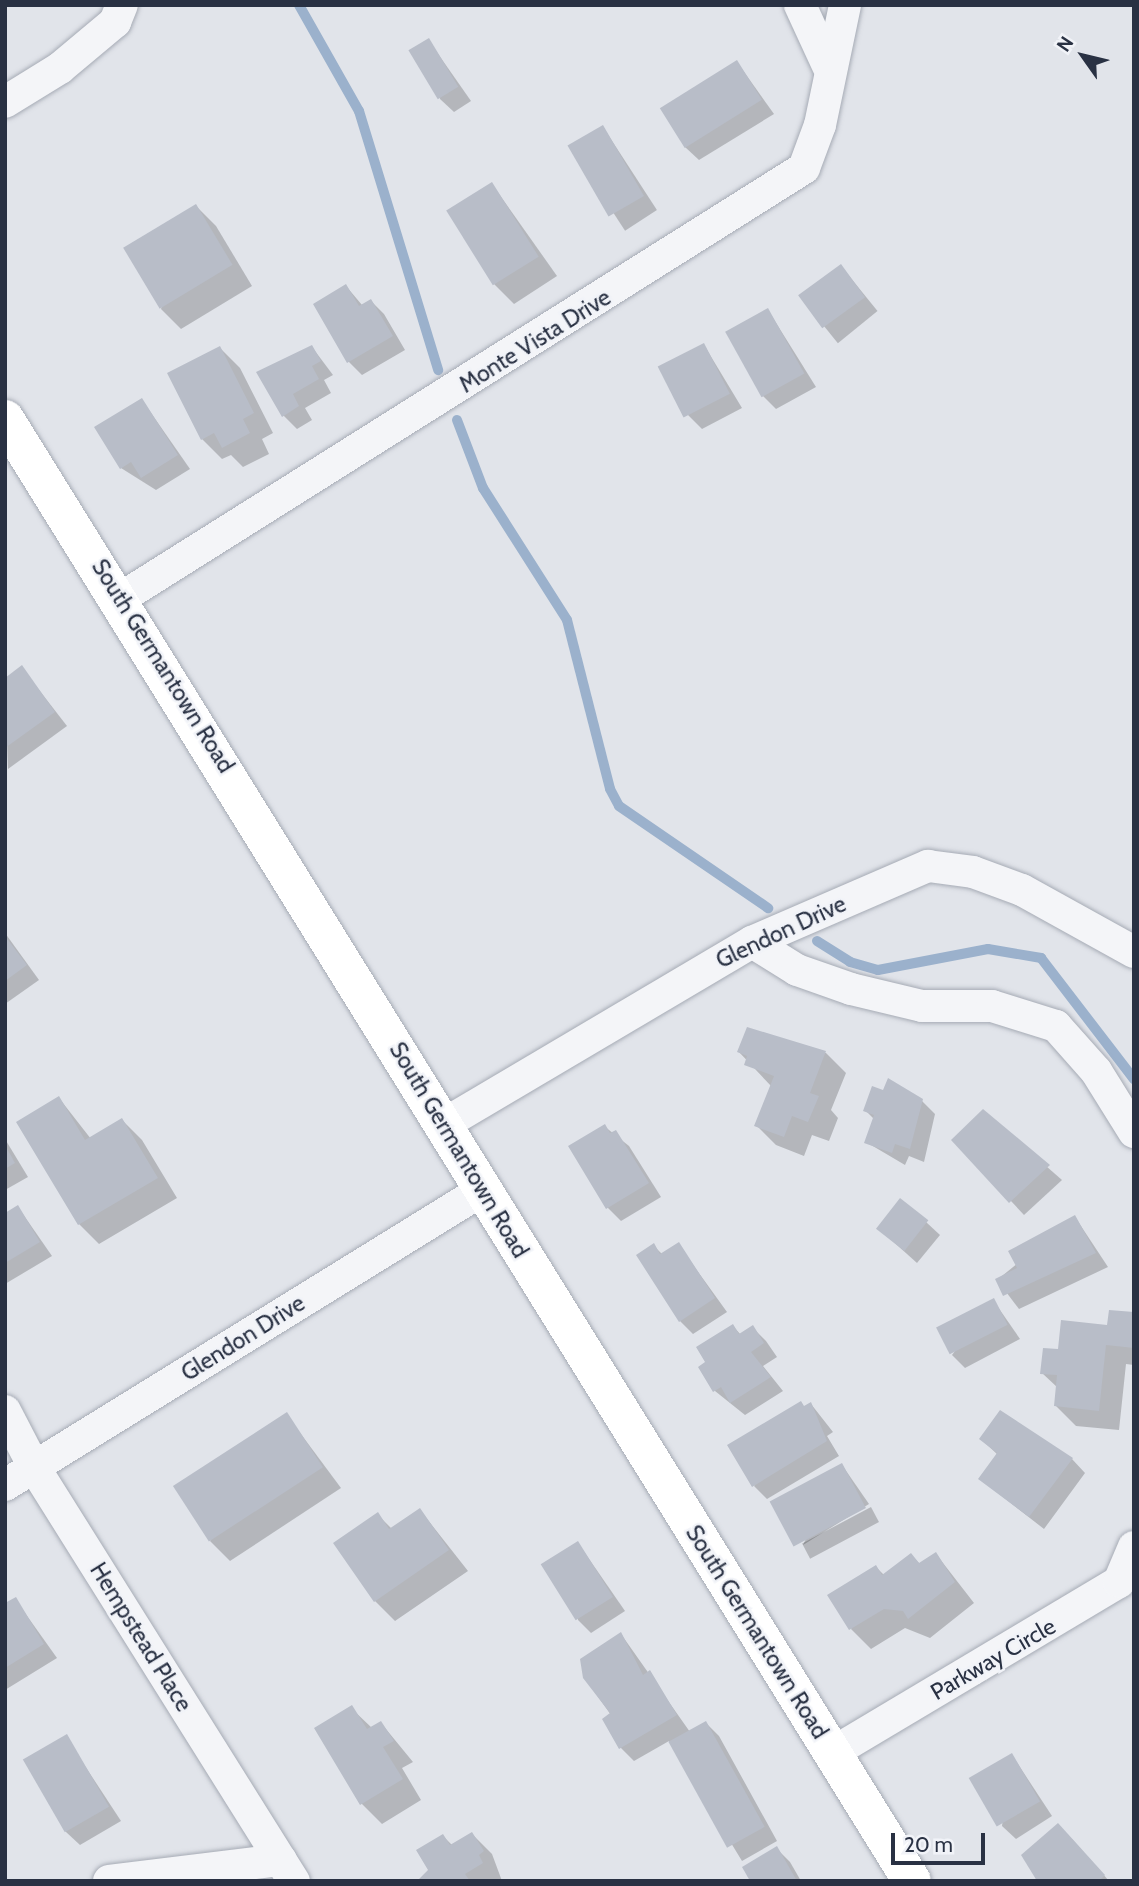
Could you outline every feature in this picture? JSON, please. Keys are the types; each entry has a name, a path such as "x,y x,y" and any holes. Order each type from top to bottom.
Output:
{"main road":[{"name":"South Germantown Road","path":"5,419 121,598 446,1123 481,1191 912,1881"}],"street":[{"path":"5,102 88,45 115,22 122,5"},
{"path":"800,5 828,66"},
{"name":"Monte Vista Drive","path":"121,598 804,168 820,125 828,66 845,5"},
{"name":"Glendon Drive","path":"446,1123 752,942 928,866 973,872 1022,890 1134,952"},
{"path":"752,942 797,970 851,989 922,1006 992,1006 1056,1026 1096,1071 1134,1132"},
{"name":"Glendon Drive","path":"5,1485 481,1191"},
{"name":"Hempstead Place","path":"5,1411 34,1467 288,1870"},
{"name":"Parkway Circle","path":"832,1753 1126,1583 1134,1547"},
{"path":"108,1881 288,1870"}],"building":[{"path":"429,38 458,87 438,99 408,50"},
{"path":"737,60 762,100 685,148 660,108"},
{"path":"603,125 644,196 608,217 567,146"},
{"path":"492,182 539,257 493,285 446,211"},
{"path":"196,204 233,265 160,309 123,248"},
{"path":"841,264 865,297 822,328 798,295"},
{"path":"346,284 359,306 371,299 393,336 347,363 313,304"},
{"path":"768,308 804,374 762,397 725,332"},
{"path":"704,343 730,394 684,417 658,367"},
{"path":"312,345 321,361 312,366 319,379 293,394 299,406 282,417 256,372"},
{"path":"220,346 254,413 243,419 250,433 222,448 214,433 201,440 167,373"},
{"path":"142,398 178,455 141,478 131,462 120,469 94,427"},
{"path":"22,665 55,712 5,748 5,678"},
{"path":"5,936 27,965 5,981"},
{"path":"747,1027 826,1051 810,1093 819,1096 808,1122 792,1116 784,1137 754,1126 774,1076 744,1065 747,1056 737,1052"},
{"path":"888,1078 923,1099 910,1149 895,1144 892,1153 864,1143 874,1115 863,1111 872,1086 883,1090"},
{"path":"59,1096 85,1140 122,1118 158,1178 78,1225 16,1122"},
{"path":"983,1109 1050,1165 1009,1203 951,1140"},
{"path":"605,1124 610,1133 616,1130 649,1183 606,1209 568,1146"},
{"path":"5,1145 15,1163 5,1169"},
{"path":"900,1198 928,1220 904,1251 876,1229"},
{"path":"18,1205 40,1242 5,1263 5,1213"},
{"path":"1075,1215 1096,1253 1003,1296 995,1279 1017,1268 1008,1251"},
{"path":"679,1242 715,1298 679,1322 636,1255 654,1243 660,1254"},
{"path":"994,1298 1008,1325 950,1354 936,1328"},
{"path":"1109,1310 1134,1312 1134,1348 1106,1345 1099,1411 1054,1406 1057,1375 1040,1374 1043,1348 1058,1349 1061,1320 1107,1325"},
{"path":"733,1324 739,1334 753,1325 764,1343 751,1352 771,1377 730,1403 721,1387 713,1392 698,1367 705,1362 696,1347"},
{"path":"801,1401 804,1406 811,1402 827,1441 752,1487 727,1445"},
{"path":"1000,1410 1073,1458 1029,1517 978,1479 997,1453 979,1439"},
{"path":"287,1412 323,1467 209,1541 173,1486"},
{"path":"842,1463 866,1508 794,1547 770,1501"},
{"path":"420,1508 449,1550 374,1602 333,1543 378,1512 389,1529"},
{"path":"578,1541 613,1597 576,1620 541,1564"},
{"path":"936,1552 955,1582 908,1619 903,1611 884,1609 849,1630 827,1595 876,1565 882,1575 911,1553 919,1563"},
{"path":"16,1597 44,1644 5,1668 5,1603"},
{"path":"621,1632 643,1675 650,1670 677,1715 619,1749 602,1719 610,1713 583,1678 580,1659"},
{"path":"352,1705 367,1729 381,1721 394,1741 383,1747 403,1779 360,1805 314,1728"},
{"path":"706,1721 765,1827 727,1848 668,1742"},
{"path":"67,1734 109,1807 65,1832 23,1760"},
{"path":"1012,1753 1040,1801 997,1826 969,1778"},
{"path":"1058,1823 1105,1875 1099,1881 1037,1881 1021,1855"},
{"path":"472,1832 484,1851 479,1855 483,1863 465,1874 470,1881 417,1881 428,1870 416,1850 443,1834 450,1845"},
{"path":"777,1846 797,1881 750,1881 742,1867"}],"waterway":[{"path":"299,5 359,111 438,370"},
{"path":"457,420 483,488 567,620 610,789 619,806 768,908"},
{"path":"817,941 850,962 878,970 988,949 1041,958 1134,1079"}]}
